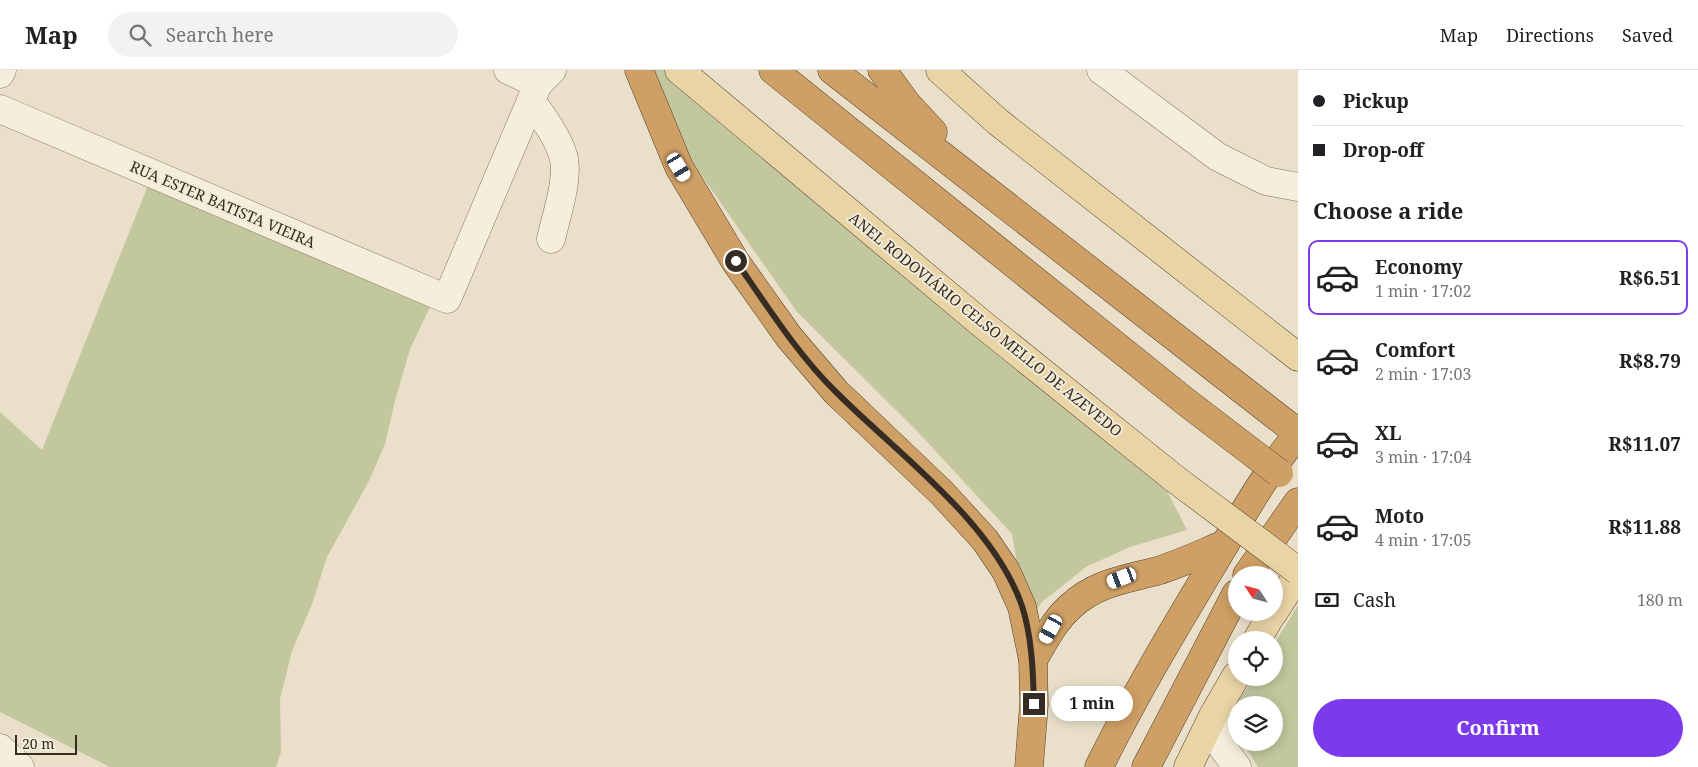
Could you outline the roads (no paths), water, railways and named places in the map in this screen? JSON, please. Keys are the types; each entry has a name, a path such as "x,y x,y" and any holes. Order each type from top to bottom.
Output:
{"highway":[{"path":"639,70 679,167 736,261 789,337 836,392 942,493 985,540 1001,563 1022,607 1033,660 1028,764"},
{"path":"773,70 1186,402 1298,488"},
{"path":"832,70 1298,434 1285,450 1225,544 1152,665 1099,767"},
{"path":"882,70 907,104 1001,203"},
{"path":"1253,566 1298,502"},
{"path":"1033,660 1051,629 1070,607 1093,589 1122,578 1158,570 1225,544"},
{"path":"1146,767 1228,609"}],"main road":[{"name":"ANEL RODOVIÁRIO CELSO MELLO DE AZEVEDO","path":"679,70 981,324 1175,479 1298,572"},
{"path":"940,70 998,122 1298,357"},
{"path":"1283,596 1298,572"},
{"path":"1188,767 1230,686"}],"street":[{"path":"0,74 2,70"},
{"path":"508,70 540,85 544,119 563,155 565,173 551,239"},
{"path":"1101,70 1218,157 1266,181 1298,187"},
{"name":"RUA ESTER BATISTA VIEIRA","path":"0,109 447,299 540,85"},
{"path":"1214,714 1220,744 1237,767"},
{"path":"0,748 20,767"}]}
